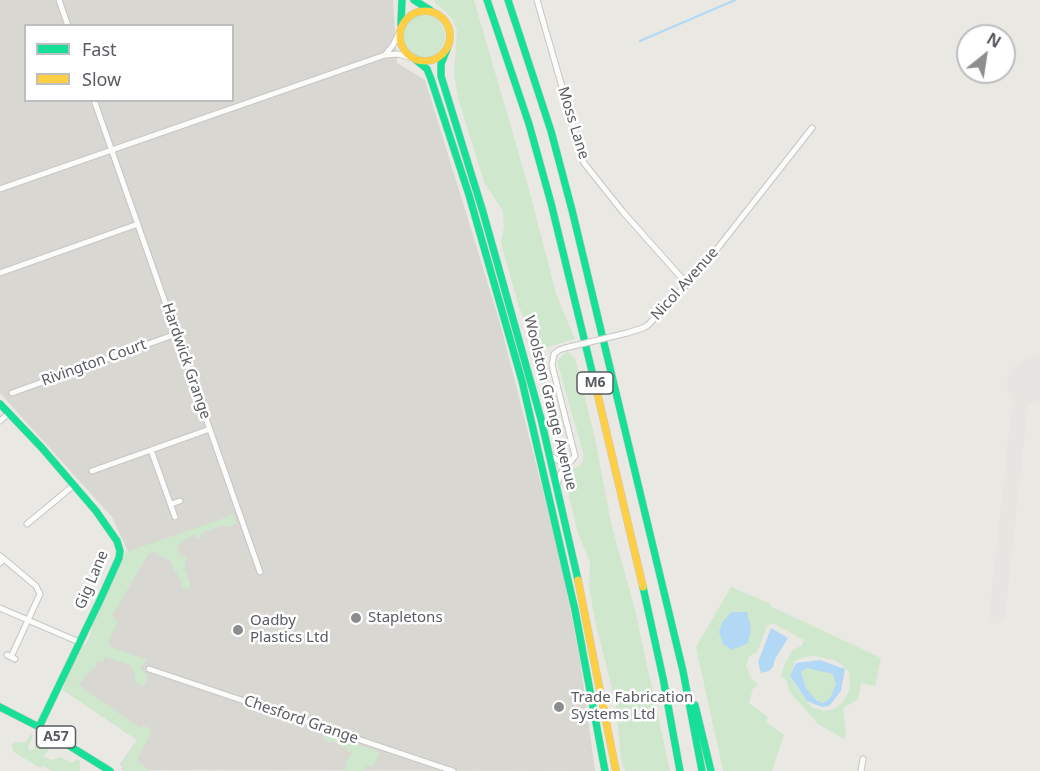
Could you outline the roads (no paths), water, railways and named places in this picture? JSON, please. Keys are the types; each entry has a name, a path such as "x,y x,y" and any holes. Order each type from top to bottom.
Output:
{"main road":[{"path":"402,0 400,30 402,46 414,59 430,61 447,49 450,37 447,25 444,20 414,0"},
{"name":"M6","path":"487,0 518,90 551,203 623,500 663,678 680,771"},
{"name":"M6","path":"508,0 524,44 557,153 683,671 702,771"},
{"path":"400,30 404,22 417,12 434,13"},
{"name":"Woolston Grange Avenue","path":"447,49 441,64 441,76 502,275 550,456 578,575 616,771"},
{"name":"Woolston Grange Avenue","path":"414,59 426,69 434,86 472,205 522,381 576,610 605,771"},
{"name":"Gig Lane","path":"0,404 74,485 111,532 120,551 119,558 39,726"},
{"name":"M6","path":"683,671 699,717 711,771"},
{"name":"A57","path":"0,707 39,726 110,771"}],"street":[{"path":"58,0 67,24"},
{"name":"Moss Lane","path":"537,0 584,163 623,212 687,284"},
{"path":"385,55 400,30"},
{"path":"0,189 385,55 398,54 414,59"},
{"name":"Hardwick Grange","path":"95,102 260,572"},
{"name":"Nicol Avenue","path":"557,484 561,473 574,460 575,452 552,365 554,354 565,348 627,333 648,325 713,254 812,128"},
{"path":"0,273 138,225"},
{"name":"Rivington Court","path":"12,393 176,334"},
{"path":"0,421 9,413"},
{"path":"92,471 210,429"},
{"path":"151,450 175,517"},
{"path":"550,456 567,465"},
{"path":"27,524 74,485"},
{"path":"171,504 180,501"},
{"path":"1,560 40,592 39,599 27,619 11,657"},
{"path":"0,608 79,642"},
{"name":"Chesford Grange","path":"149,669 453,771"},
{"path":"861,771 863,759"}],"water":[{"path":"731,612 747,612 751,628 748,643 732,650 723,644 719,632 722,623"},
{"path":"771,628 788,638 775,659 773,667 761,673 758,662"},
{"path":"820,660 845,669 841,691 829,706 822,707 807,701 790,676 796,663","holes":["807,668 833,674 836,684 830,698 823,703 816,700 806,688 801,672"]}],"waterway":[{"path":"640,41 735,0"}],"place":[{"name":"Stapletons","path":"356,618"},
{"name":"Oadby Plastics Ltd","path":"238,630"},
{"name":"Trade Fabrication Systems Ltd","path":"559,707"}]}
